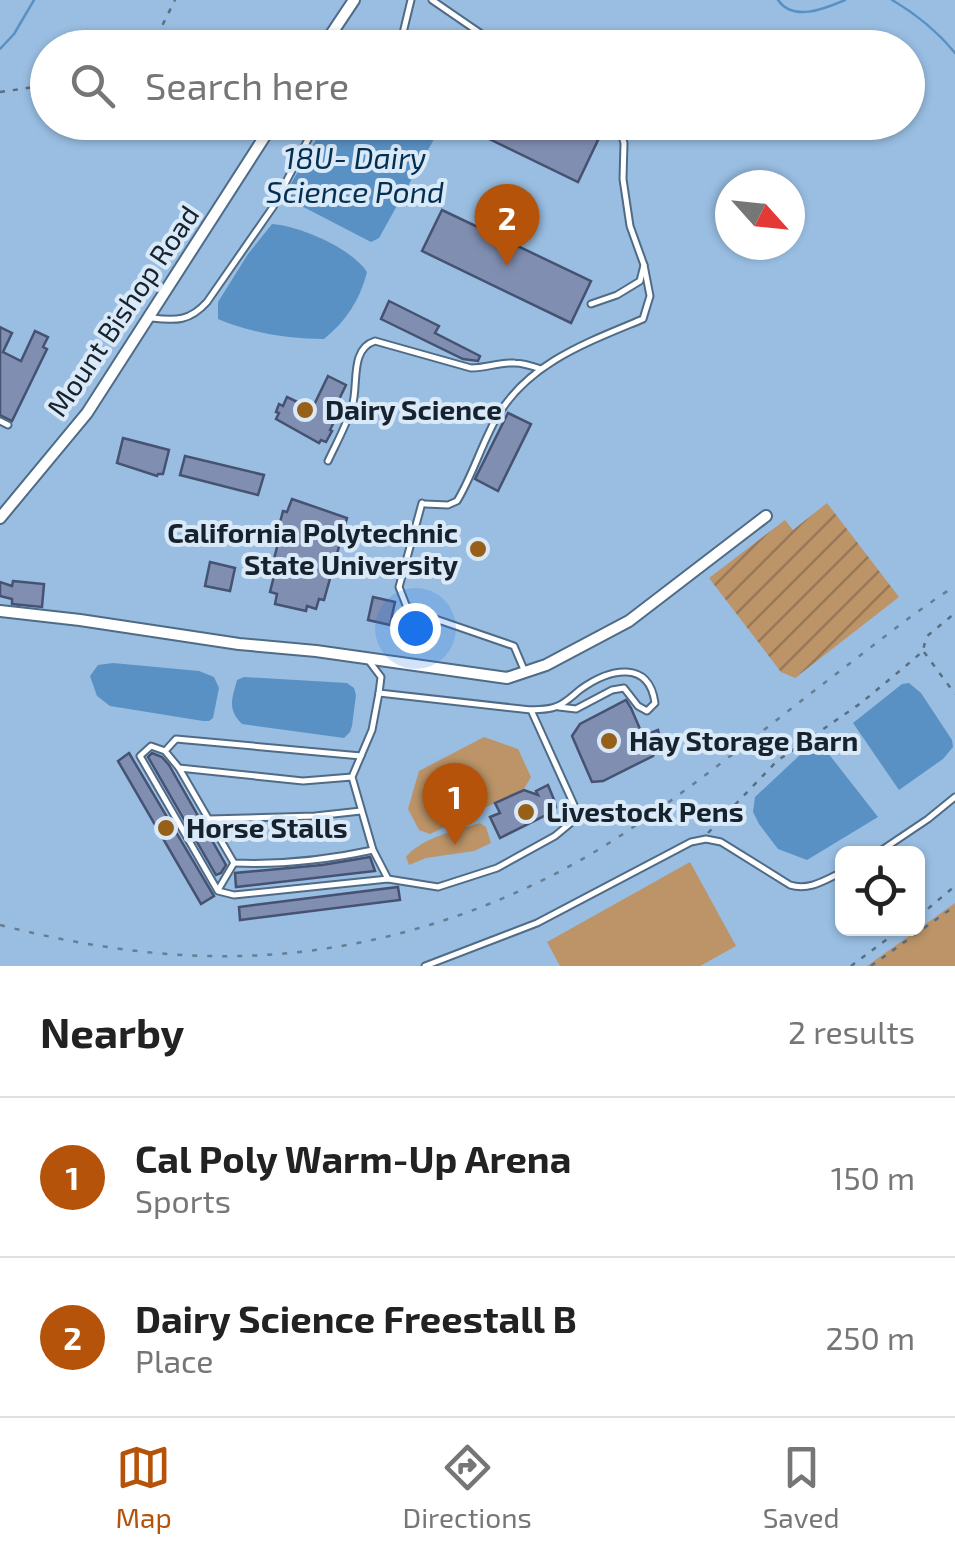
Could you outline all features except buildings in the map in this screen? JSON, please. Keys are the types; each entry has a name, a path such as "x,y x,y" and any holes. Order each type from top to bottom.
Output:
{"street":[{"path":"334,30 354,0"},
{"name":"Mount Bishop Road","path":"0,518 87,413 263,140"},
{"path":"0,612 508,678 546,665 629,621 766,516"}],"lane":[{"path":"404,30 411,0"},
{"path":"432,0 477,30"},
{"path":"149,318 182,320 207,302 272,207 307,140"},
{"path":"525,672 514,646 418,613 406,605 399,587 423,504 448,505 457,501 497,416 521,385 541,368 643,319 650,296 630,226 623,179 623,140"},
{"path":"591,304 640,281 644,265"},
{"path":"328,461 352,407 356,365 368,343 375,341 471,368 509,362 541,368"},
{"path":"0,421 8,425"},
{"path":"368,658 380,677 379,693 372,730 352,777 374,850 388,879"},
{"path":"379,693 531,710 576,709 624,688 646,711 655,703 654,691 641,675 623,670 586,686 558,707"},
{"path":"234,862 179,768 165,751 151,746 140,756 218,891 234,895 388,879 438,887 498,868 555,836 579,816 531,710"},
{"path":"165,751 176,739 361,756"},
{"path":"179,768 304,781 352,777"},
{"path":"888,846 955,797"},
{"path":"209,819 361,811"},
{"path":"425,966 538,923 691,842 721,842 801,888 835,876"},
{"path":"234,862 270,865 374,850"},
{"path":"218,891 234,862"}],"path":[{"path":"160,30 175,0"},
{"path":"0,92 30,88"},
{"path":"706,839 706,834 778,761 861,703 923,651 926,637 955,613"},
{"path":"923,651 955,694"},
{"path":"925,911 955,886"},
{"path":"871,966 955,906"},
{"path":"852,966 891,936"}],"shaded area":[{"name":"California Polytechnic State University","path":"0,0 955,0 955,966 0,966"},
{"path":"827,503 899,597 795,678 781,672 709,578 785,520 793,530"},
{"path":"484,737 518,749 531,777 524,789 430,834 419,830 408,809 419,771"},
{"path":"480,823 486,827 491,843 474,851 426,858 409,865 406,857 421,845"},
{"path":"690,862 736,946 700,966 560,966 547,942"},
{"path":"955,903 955,966 867,966 909,936 925,936 925,924"}],"water":[{"name":"18U- Dairy Science Pond","path":"316,140 434,140 379,238 371,242 288,199 288,189"},
{"path":"272,224 324,240 367,272 351,309 324,339 270,334 218,319 218,302"},
{"path":"98,665 199,671 214,677 219,688 213,718 203,721 110,706 97,696 90,676"},
{"path":"244,677 347,683 356,695 350,732 344,738 242,724 232,704 237,680"},
{"path":"909,683 921,693 953,747 943,759 899,790 853,723 902,684"},
{"path":"817,739 878,817 807,860 778,849 753,812 755,797"}],"waterway":[{"path":"0,49 34,0"},
{"path":"778,0 784,7 800,12 845,0"},
{"path":"892,0 926,24 955,53"}],"railway":[{"path":"0,925 119,949 240,956 342,946 442,921 538,883 626,832 955,586"}],"place":[{"name":"Dairy Science Freestall B","path":"507,266"},
{"name":"Dairy Science","path":"305,410"},
{"name":"California Polytechnic State University","path":"478,549"},
{"name":"Hay Storage Barn","path":"609,741"},
{"name":"Livestock Pens","path":"526,812"},
{"name":"Horse Stalls","path":"166,828"},
{"name":"Cal Poly Warm-Up Arena","path":"455,845"}]}
